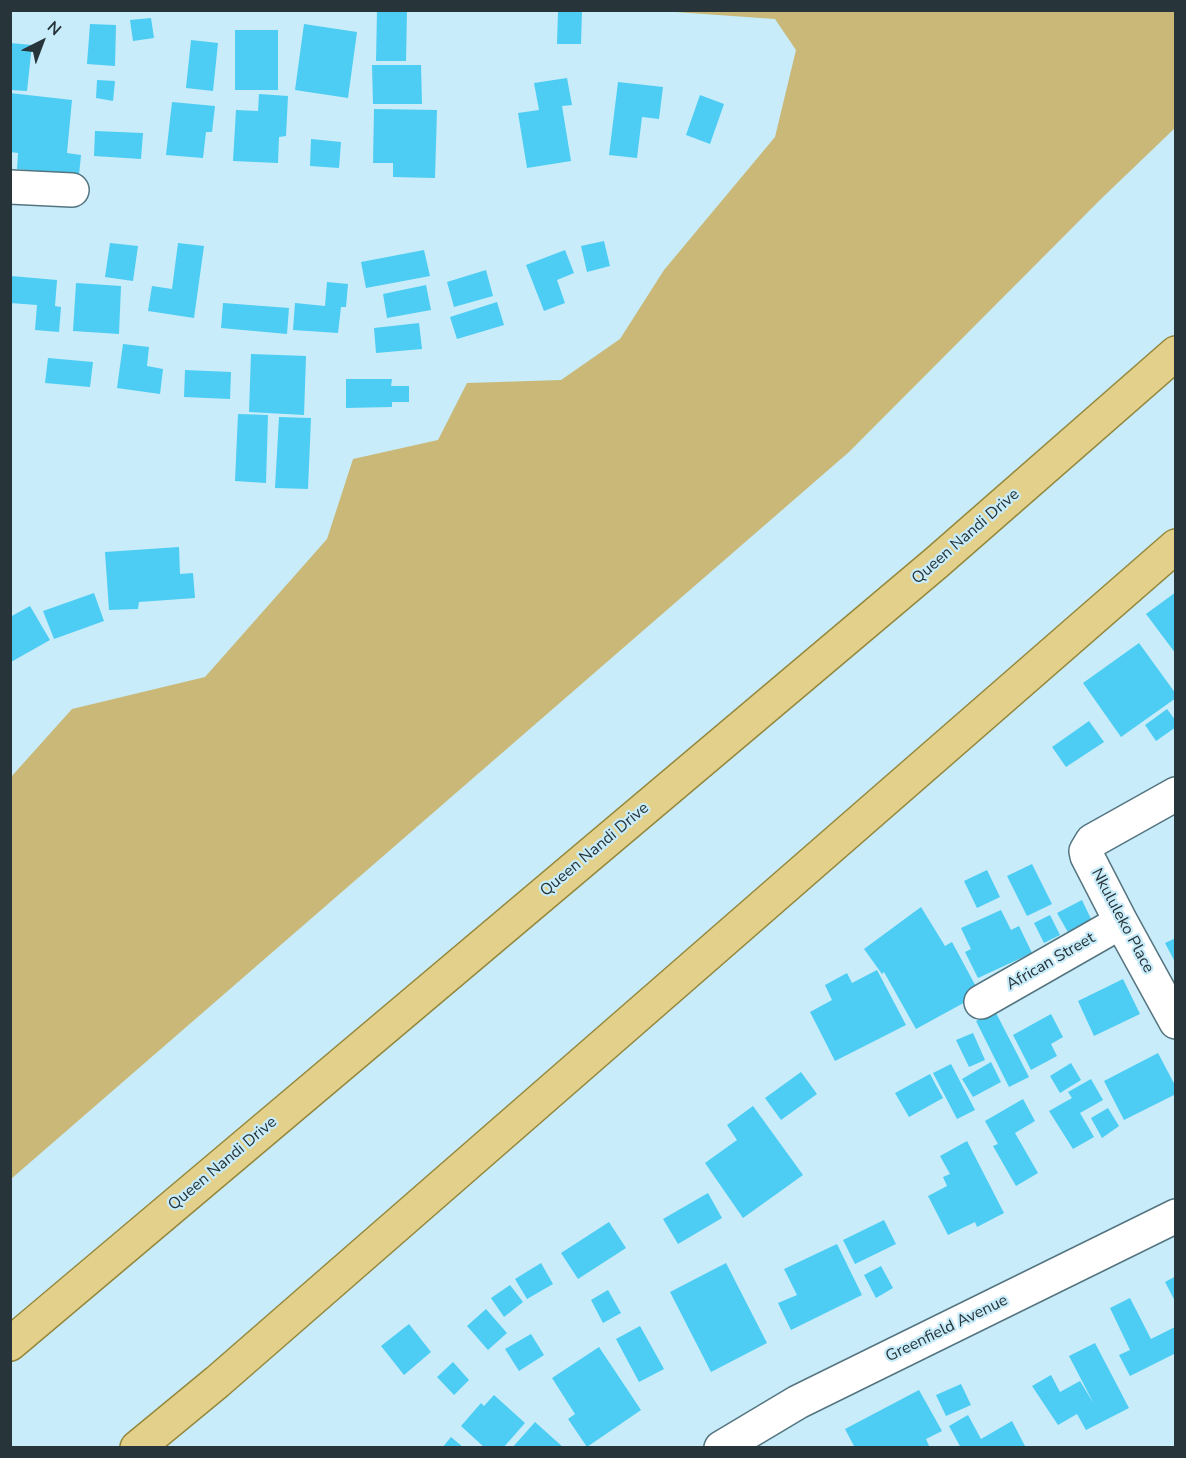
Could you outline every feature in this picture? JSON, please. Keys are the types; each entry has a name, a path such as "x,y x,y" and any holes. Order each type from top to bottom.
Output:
{"main road":[{"name":"Queen Nandi Drive","path":"10,1344 936,563 1176,353"},
{"path":"137,1448 235,1366 1176,546"}],"street":[{"path":"10,187 72,190"},
{"name":"Nkululeko Place","path":"1176,794 1092,841 1087,848 1087,856 1176,1022"},
{"name":"African Street","path":"981,1002 1121,922"},
{"name":"Greenfield Avenue","path":"721,1448 798,1402 1176,1216"}],"shaded area":[{"path":"661,11 1175,11 1175,128 1102,198 849,452 11,1179 11,777 72,709 205,677 327,539 353,459 438,440 467,383 561,380 620,339 664,270 775,137 796,50 775,19"}],"building":[{"path":"377,10 407,10 406,61 376,61"},
{"path":"558,12 582,12 581,44 557,44"},
{"path":"151,18 154,38 133,41 130,20"},
{"path":"90,24 116,25 115,66 87,64"},
{"path":"304,24 357,32 348,98 295,90"},
{"path":"235,30 278,30 278,90 235,90"},
{"path":"191,40 218,43 213,91 186,88"},
{"path":"10,43 32,45 27,91 10,90"},
{"path":"372,65 421,65 422,104 373,104"},
{"path":"567,78 572,105 562,106 571,161 527,168 518,113 539,110 534,83"},
{"path":"97,80 115,81 113,101 96,98"},
{"path":"618,82 663,87 659,119 642,117 637,158 609,155"},
{"path":"10,93 72,100 67,153 81,155 78,185 45,182 45,172 17,169 18,153 10,152"},
{"path":"259,94 288,96 286,136 279,137 278,163 233,161 236,110 258,111"},
{"path":"700,95 724,104 710,144 686,135"},
{"path":"172,102 215,106 212,132 206,132 203,158 166,155"},
{"path":"374,109 437,110 435,178 393,177 393,163 373,163"},
{"path":"95,131 143,133 141,159 94,156"},
{"path":"311,139 341,142 339,168 310,166"},
{"path":"604,241 610,266 587,272 581,246"},
{"path":"110,243 138,246 133,281 105,277"},
{"path":"178,243 204,246 194,318 148,311 152,286 172,289"},
{"path":"424,250 430,276 366,288 361,262"},
{"path":"565,250 574,273 557,280 565,303 544,311 526,265"},
{"path":"486,270 493,296 454,307 447,282"},
{"path":"11,276 57,280 55,306 61,307 59,332 35,330 37,305 10,303"},
{"path":"327,282 348,284 346,307 341,307 338,333 293,330 295,303 325,306"},
{"path":"76,283 121,286 119,334 73,331"},
{"path":"426,285 431,310 387,318 383,294"},
{"path":"497,302 504,325 457,339 450,317"},
{"path":"223,303 289,308 287,334 221,328"},
{"path":"419,323 422,349 376,353 374,328"},
{"path":"123,344 149,347 147,366 163,369 160,394 117,388"},
{"path":"251,354 306,356 304,415 249,412"},
{"path":"48,358 93,362 90,387 45,383"},
{"path":"185,370 231,372 230,399 184,397"},
{"path":"346,379 392,379 391,386 409,386 409,402 392,402 392,407 346,408"},
{"path":"238,414 268,415 266,483 235,481"},
{"path":"279,417 311,418 308,489 275,488"},
{"path":"179,547 180,574 193,573 195,598 139,602 138,609 109,610 105,552"},
{"path":"1176,592 1176,654 1146,614"},
{"path":"94,593 104,621 54,639 43,611"},
{"path":"30,606 50,640 11,662 10,617"},
{"path":"1139,643 1176,694 1176,698 1121,737 1083,683"},
{"path":"1167,709 1176,721 1176,727 1156,741 1145,725"},
{"path":"1089,721 1104,742 1066,767 1052,747"},
{"path":"1032,864 1052,904 1027,916 1007,876"},
{"path":"987,870 1000,897 977,908 964,881"},
{"path":"1082,900 1092,921 1069,934 1057,913"},
{"path":"921,907 945,946 952,942 980,994 916,1029 884,972 882,974 864,949"},
{"path":"1001,910 1011,930 1019,926 1032,953 978,978 965,952 971,949 961,928"},
{"path":"1050,915 1060,935 1044,943 1034,923"},
{"path":"1176,938 1176,964 1165,943"},
{"path":"877,970 906,1025 835,1061 810,1012 832,1000 825,985 847,973 852,983"},
{"path":"1123,979 1140,1014 1094,1036 1078,1001"},
{"path":"995,1011 1029,1077 1009,1087 976,1021"},
{"path":"1051,1014 1063,1037 1051,1044 1057,1056 1031,1070 1013,1035"},
{"path":"973,1033 985,1060 969,1067 956,1040"},
{"path":"1158,1053 1176,1087 1176,1094 1124,1120 1104,1081"},
{"path":"991,1062 1001,1082 973,1097 962,1079"},
{"path":"1071,1063 1081,1080 1060,1093 1050,1076"},
{"path":"951,1064 975,1110 957,1119 933,1073"},
{"path":"801,1072 817,1094 781,1120 765,1098"},
{"path":"930,1074 943,1098 909,1117 895,1093"},
{"path":"1091,1079 1103,1100 1080,1113 1094,1137 1073,1149 1049,1111 1072,1098 1068,1092"},
{"path":"1023,1099 1035,1121 1015,1133 1038,1173 1016,1186 993,1146 998,1144 985,1121"},
{"path":"753,1106 803,1175 743,1218 705,1163 737,1140 727,1125"},
{"path":"1108,1108 1119,1126 1102,1138 1091,1118"},
{"path":"967,1141 1004,1213 977,1227 975,1222 948,1235 928,1196 947,1186 943,1177 950,1174 940,1156"},
{"path":"708,1193 722,1218 678,1244 663,1219"},
{"path":"884,1220 896,1244 855,1264 843,1240"},
{"path":"609,1222 626,1248 578,1279 561,1253"},
{"path":"837,1244 862,1295 791,1330 778,1303 797,1295 784,1269"},
{"path":"541,1263 553,1284 527,1299 515,1279"},
{"path":"726,1263 767,1343 711,1372 670,1292"},
{"path":"881,1266 893,1288 876,1298 864,1275"},
{"path":"1176,1276 1176,1303 1165,1282"},
{"path":"510,1285 523,1302 504,1317 491,1298"},
{"path":"608,1290 621,1313 603,1323 591,1300"},
{"path":"1130,1298 1151,1339 1175,1327 1176,1353 1130,1376 1119,1355 1130,1350 1110,1308"},
{"path":"486,1309 507,1333 488,1350 467,1326"},
{"path":"409,1324 431,1352 404,1375 381,1346"},
{"path":"640,1326 664,1369 639,1382 616,1339"},
{"path":"531,1334 544,1355 519,1371 505,1349"},
{"path":"1095,1343 1129,1408 1086,1430 1077,1414 1058,1425 1032,1386 1051,1375 1060,1392 1080,1381 1094,1404 1069,1356"},
{"path":"599,1347 641,1410 587,1447 568,1419 575,1414 552,1378"},
{"path":"453,1362 469,1380 454,1395 437,1377"},
{"path":"961,1384 971,1405 946,1416 936,1395"},
{"path":"919,1390 942,1431 926,1439 930,1448 855,1448 845,1429"},
{"path":"494,1395 525,1423 503,1448 485,1448 461,1426 481,1403 484,1406"},
{"path":"968,1415 981,1439 1012,1421 1026,1448 961,1448 949,1426"},
{"path":"535,1422 564,1448 512,1448"},
{"path":"451,1437 464,1448 442,1448"}]}
